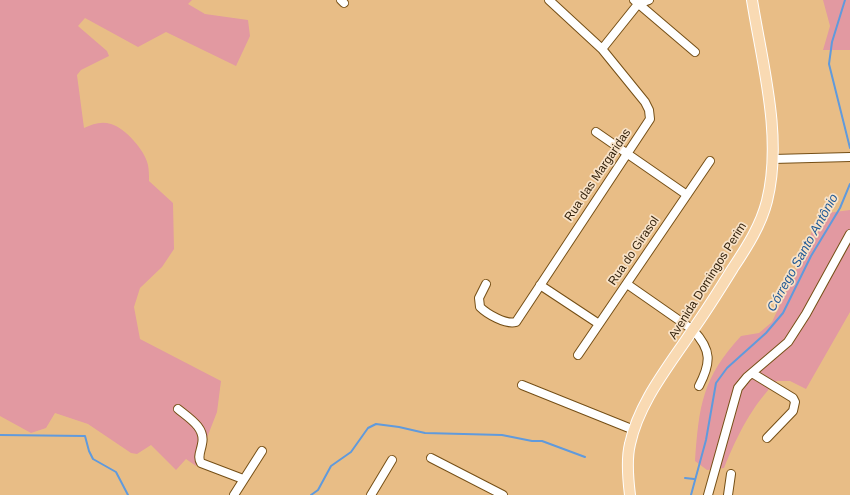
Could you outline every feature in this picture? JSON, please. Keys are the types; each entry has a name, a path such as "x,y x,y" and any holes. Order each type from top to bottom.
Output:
{"main road":[{"name":"Avenida Domingos Perim","path":"630,495 628,452 634,430 653,390 693,330 760,223 767,201 773,159 767,93 752,0"}],"street":[{"name":"Rua das Margaridas","path":"486,284 479,298 480,307 487,312 511,323 516,322 650,119 649,110 636,90 602,49 549,0"},
{"path":"602,49 636,2 649,0"},
{"path":"636,2 695,52"},
{"path":"596,132 687,195"},
{"path":"773,159 850,157"},
{"name":"Rua do Girasol","path":"578,355 710,161"},
{"path":"708,495 735,394 742,382 776,354 792,337 850,234"},
{"path":"627,284 693,330 702,341 708,357 707,371 699,386"},
{"path":"540,285 599,324"},
{"path":"752,373 793,398 795,402 793,411 767,438"},
{"path":"522,385 634,430"},
{"path":"178,409 192,420 201,432 203,440 199,457 201,463 243,479"},
{"path":"234,495 262,451"},
{"path":"431,458 503,495"},
{"path":"371,495 392,460"},
{"path":"728,495 731,474"}],"shaded area":[{"path":"0,0 192,0 188,4 205,14 248,20 250,36 236,66 166,32 138,47 85,18 78,26 107,51 109,56 81,70 77,75 84,128 97,123 107,123 116,126 134,140 146,159 149,181 173,203 174,249 162,267 140,288 134,307 140,339 221,381 217,412 196,466 186,459 176,470 151,445 137,454 131,453 88,424 55,413 46,428 31,433 0,416"},
{"path":"823,0 850,0 850,50 823,50 830,26"},
{"path":"850,210 850,312 806,389 790,381 777,381 760,400 746,422 734,444 724,468 707,470 695,461 698,424 701,408 710,380 728,351 741,336 759,333 772,322 808,245 814,223 827,213"}],"waterway":[{"name":"Córrego Santo Antônio","path":"845,0 832,42 829,64 850,148"},
{"name":"Córrego Santo Antônio","path":"691,495 706,440 716,383 727,368 766,333 783,313 811,256 840,208 850,184"},
{"path":"311,495 318,490 331,466 351,452 368,428 376,424 399,427 425,433 502,435 532,441 542,441 585,457"},
{"path":"0,435 85,436 93,459 116,472 128,495"},
{"path":"685,478 694,479"}]}
